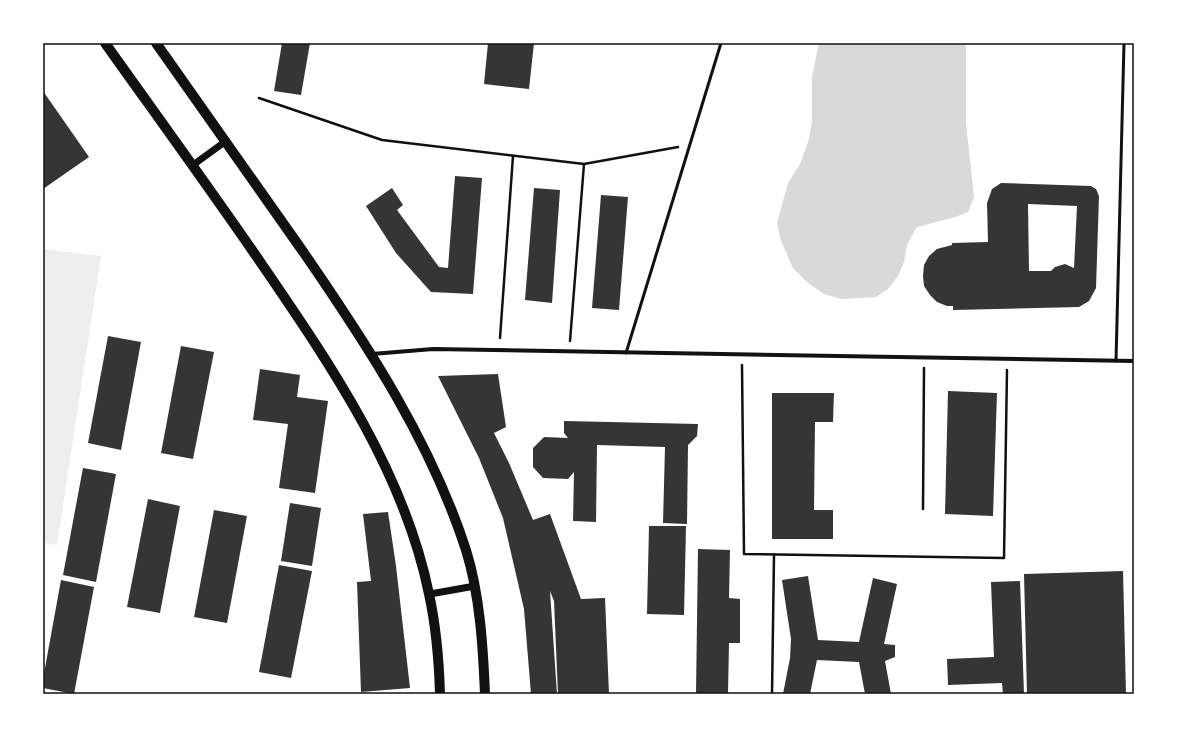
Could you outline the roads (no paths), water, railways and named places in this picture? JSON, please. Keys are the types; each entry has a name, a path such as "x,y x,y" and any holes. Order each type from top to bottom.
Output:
{"main road":[{"path":"105,43 193,165 321,350 344,388 399,498 414,538 430,594 437,646 440,694"},
{"path":"156,43 226,141 372,354 410,421 435,471 466,551 475,586 484,670 485,694"}],"street":[{"path":"193,165 226,141"},
{"path":"372,354 432,349 1134,361"},
{"path":"430,594 475,586"}],"lane":[{"path":"626,353 721,43"},
{"path":"1116,361 1124,43"}]}
